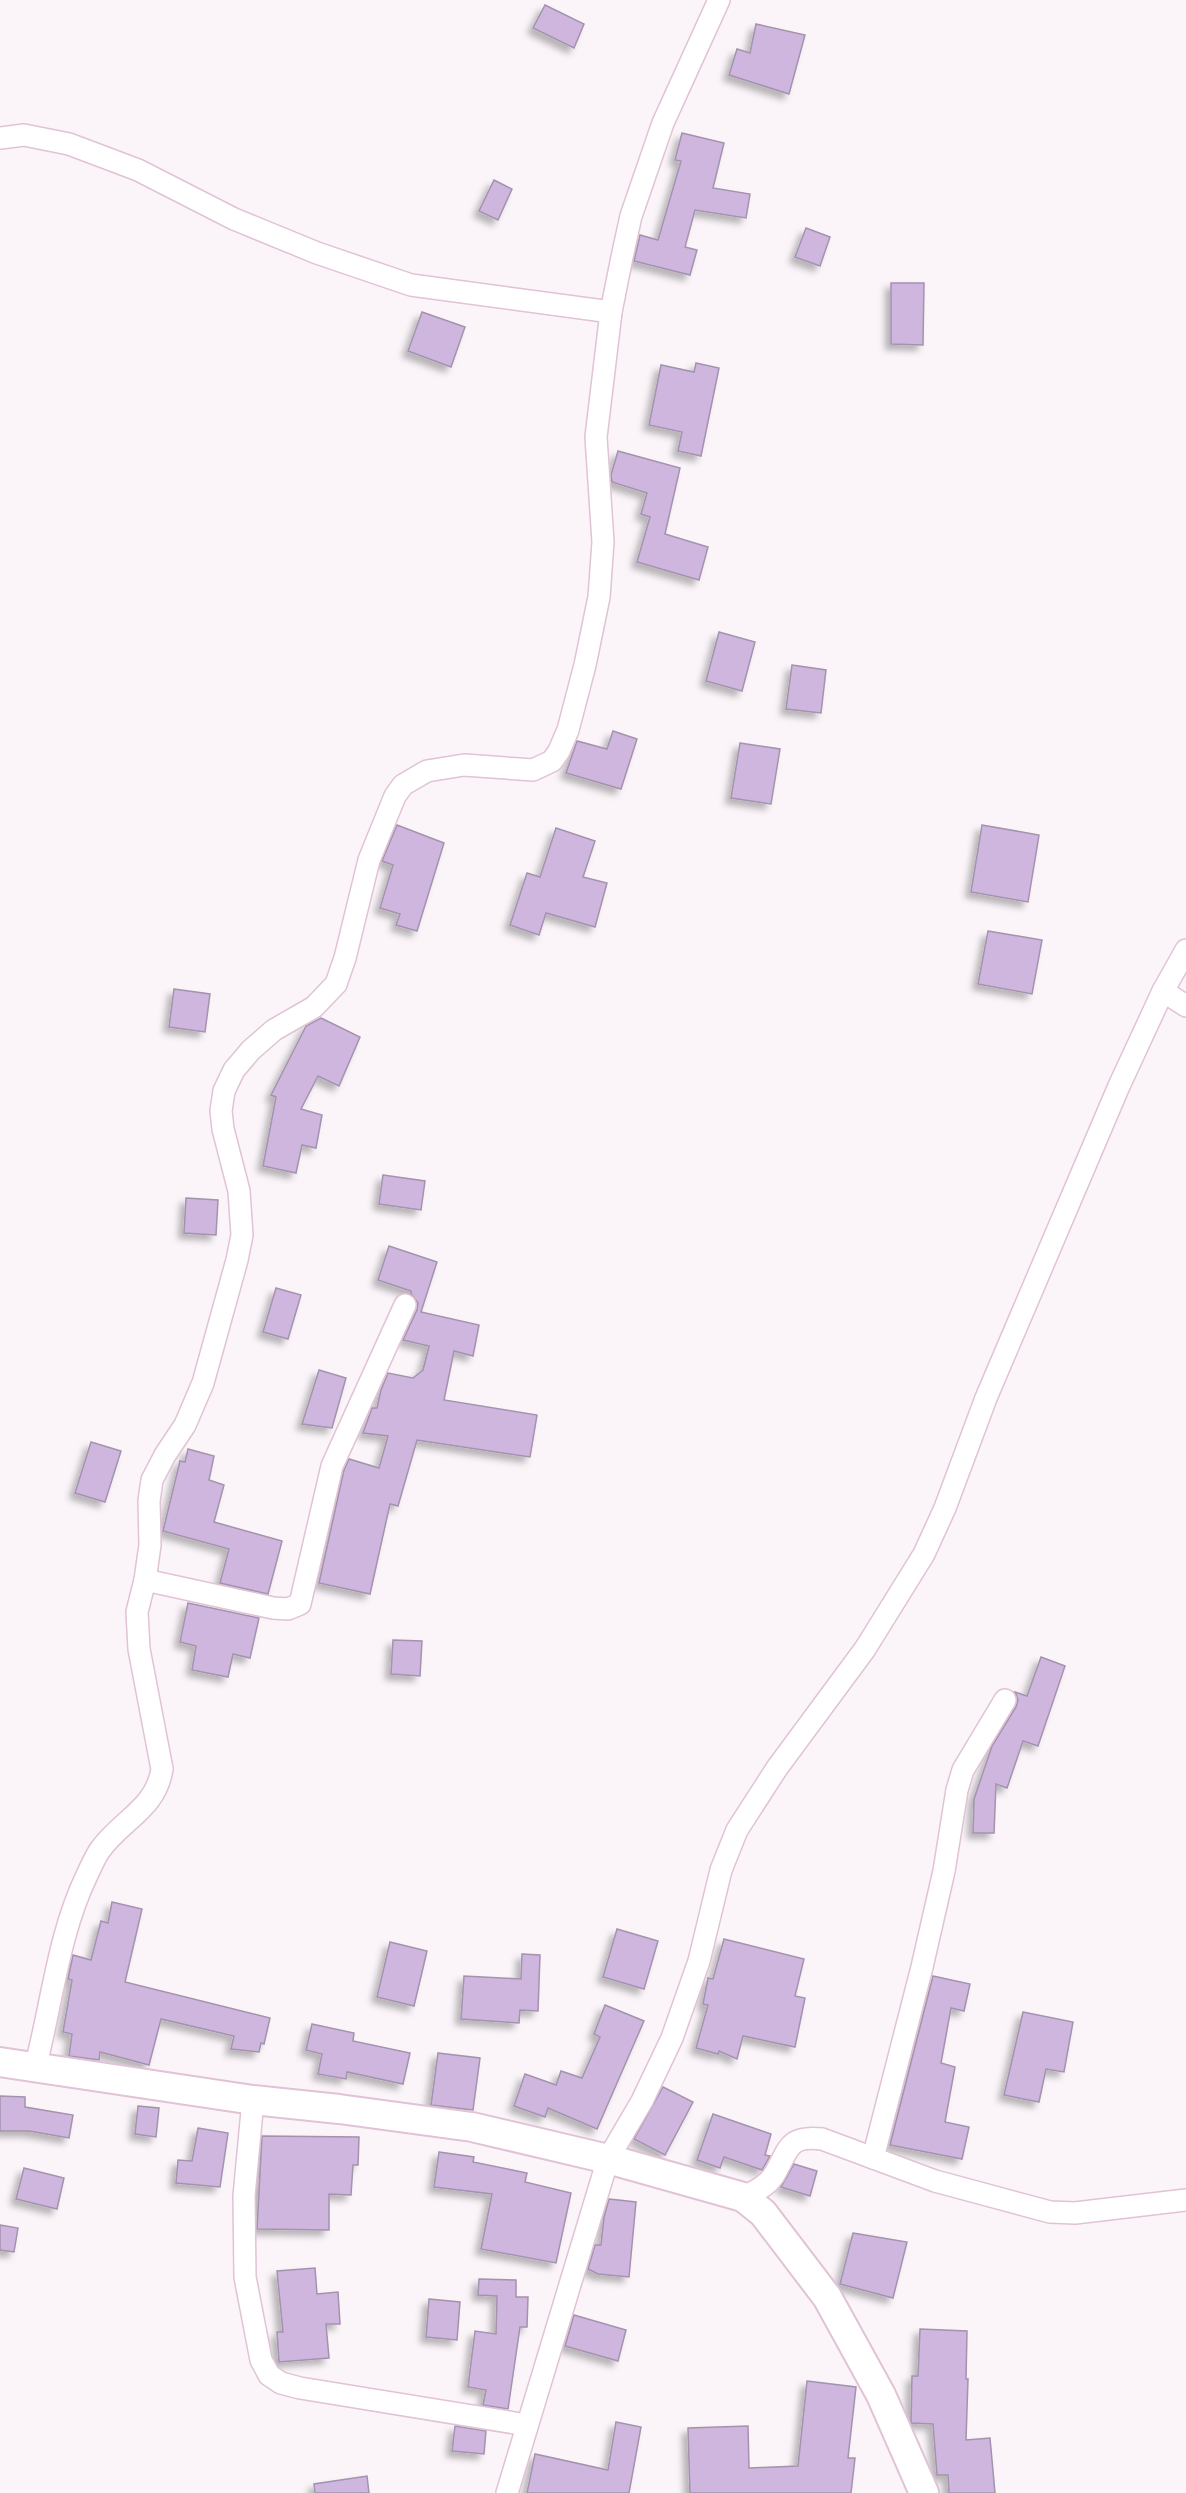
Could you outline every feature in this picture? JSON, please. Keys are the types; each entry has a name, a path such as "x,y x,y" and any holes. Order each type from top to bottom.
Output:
{"street":[{"path":"35,2068 49,2016 61,1950 86,1878 99,1851 149,1801 160,1785 162,1769 160,1751 137,1630 137,1612 150,1545 149,1501 152,1480 195,1405 216,1342 237,1260 242,1215 239,1191 223,1129 224,1091 234,1070 251,1050 274,1030 314,1007 336,984 345,958 369,860 391,806 403,785 427,771 464,765 521,771 543,767 552,761 568,730 585,665 599,597 603,542 596,437 611,312 631,216 663,123 719,0"},
{"path":"0,138 24,135 69,144 138,170 234,219 317,253 411,285 611,312"},
{"path":"507,2493 608,2159 642,2102 672,2038 699,1961 721,1870 737,1830 777,1768 865,1649 924,1554 945,1508 986,1398 1040,1268 1119,1086 1163,991 1186,950"},
{"path":"1163,991 1186,1006"},
{"path":"145,1580 273,1608 288,1609 300,1604 332,1466 405,1305"},
{"path":"873,2158 940,1893 957,1790 963,1770 1005,1700"},
{"path":"0,2062 253,2100 472,2127 608,2159 743,2197 763,2213 775,2227 827,2297 881,2395 924,2493"},
{"path":"253,2100 244,2196 245,2277 255,2338 261,2360 269,2375 281,2383 300,2388 527,2425"},
{"path":"743,2197 766,2185 787,2148 798,2140 808,2137 822,2139 935,2181 1050,2212 1075,2213 1186,2200"}],"building":[{"path":"545,5 584,24 574,48 533,28"},
{"path":"756,24 805,35 789,94 729,75 737,49 750,53"},
{"path":"682,133 724,143 713,188 750,194 746,218 695,210 685,247 697,250 690,275 634,261 640,235 658,240 681,161 675,160"},
{"path":"494,180 512,189 498,220 479,211"},
{"path":"806,228 830,237 820,266 795,257"},
{"path":"891,283 924,283 923,345 891,344"},
{"path":"422,312 465,327 451,367 408,351"},
{"path":"696,363 719,368 701,456 678,451 682,432 649,425 661,365 694,372"},
{"path":"618,451 680,468 665,534 708,547 699,580 637,562 650,517 641,514 647,493 612,482 611,475"},
{"path":"719,632 755,642 742,691 706,681"},
{"path":"792,665 826,670 821,713 786,709"},
{"path":"613,731 637,739 621,789 566,773 577,741 607,749"},
{"path":"740,743 780,749 771,804 731,798"},
{"path":"397,825 444,843 417,931 396,925 400,914 380,908 393,865 382,861"},
{"path":"982,825 1039,835 1028,902 971,892"},
{"path":"556,828 595,841 583,877 607,883 595,927 546,913 539,935 510,925 527,873 540,877"},
{"path":"988,931 1042,940 1032,994 978,984"},
{"path":"174,989 210,994 205,1032 169,1027"},
{"path":"321,1018 360,1037 339,1086 318,1076 301,1109 322,1115 316,1148 302,1145 296,1173 263,1166 276,1097 271,1095 306,1026"},
{"path":"383,1175 425,1181 421,1210 379,1204"},
{"path":"186,1198 218,1200 216,1235 184,1233"},
{"path":"389,1246 437,1262 421,1312 479,1325 473,1356 454,1351 444,1400 537,1415 530,1457 417,1440 398,1506 390,1504 370,1594 319,1583 344,1470 349,1459 379,1468 388,1436 363,1433 372,1408 377,1408 388,1373 413,1378 423,1370 429,1346 403,1340 417,1310 418,1303 411,1291 378,1280"},
{"path":"276,1288 301,1295 288,1339 263,1332"},
{"path":"319,1370 346,1378 332,1428 302,1424"},
{"path":"91,1442 121,1451 105,1502 75,1493"},
{"path":"188,1449 214,1456 209,1480 224,1485 214,1522 282,1541 268,1594 220,1583 229,1549 163,1531 180,1461 185,1462"},
{"path":"188,1603 259,1618 250,1658 233,1654 228,1677 192,1670 196,1646 180,1642"},
{"path":"393,1640 422,1641 420,1676 391,1674"},
{"path":"1041,1657 1065,1666 1038,1746 1023,1741 1007,1788 996,1784 994,1833 973,1833 974,1799 992,1746 1016,1707 1018,1700 1015,1692 1027,1696"},
{"path":"112,1902 142,1909 125,1982 270,2018 264,2044 261,2043 259,2052 231,2049 234,2036 161,2019 149,2065 100,2052 99,2060 69,2056 72,2034 63,2032 72,1980 68,1979 73,1955 91,1960 101,1921 108,1923"},
{"path":"617,1929 658,1941 644,1989 603,1977"},
{"path":"724,1939 804,1959 795,1996 805,1998 795,2047 743,2036 737,2059 719,2051 718,2054 696,2048 708,2005 703,2004 708,1978 713,1979"},
{"path":"390,1942 427,1951 414,2006 377,1997"},
{"path":"522,1954 540,1955 538,2011 520,2010 519,2023 461,2019 464,1976 521,1979"},
{"path":"933,1976 970,1984 964,2011 951,2008 941,2063 955,2067 945,2122 969,2127 962,2159 890,2145"},
{"path":"605,2005 644,2021 597,2129 548,2108 545,2117 514,2106 525,2074 556,2085 561,2071 582,2078 600,2037 594,2034"},
{"path":"1023,2012 1073,2022 1064,2072 1046,2069 1039,2102 1004,2095"},
{"path":"312,2024 354,2033 353,2041 410,2053 403,2084 347,2072 346,2079 318,2074 322,2054 306,2050"},
{"path":"438,2053 480,2058 473,2110 431,2105"},
{"path":"663,2087 693,2102 665,2155 634,2139"},
{"path":"0,2096 25,2097 25,2107 73,2115 69,2138 29,2131 0,2131"},
{"path":"138,2106 159,2108 156,2137 135,2134"},
{"path":"713,2114 771,2134 765,2155 770,2156 762,2170 724,2157 720,2168 697,2160"},
{"path":"198,2128 228,2133 220,2187 176,2183 178,2160 192,2161"},
{"path":"262,2136 359,2137 358,2165 353,2165 351,2195 329,2194 329,2230 257,2229"},
{"path":"439,2152 474,2157 473,2162 527,2173 525,2182 571,2193 556,2263 481,2249 492,2194 434,2187"},
{"path":"794,2164 817,2171 810,2196 781,2187"},
{"path":"24,2168 64,2178 57,2209 16,2199"},
{"path":"609,2199 636,2202 629,2277 598,2274 588,2269 595,2245 601,2245 604,2217"},
{"path":"0,2225 18,2228 14,2252 0,2250"},
{"path":"853,2233 907,2242 893,2298 840,2284"},
{"path":"315,2268 317,2294 338,2292 340,2324 326,2324 329,2358 279,2362 277,2332 283,2332 277,2271"},
{"path":"479,2279 516,2280 516,2297 528,2297 527,2327 520,2327 508,2409 483,2405 486,2390 468,2387 475,2331 496,2334 497,2296 478,2295"},
{"path":"429,2299 460,2302 457,2340 426,2337"},
{"path":"574,2315 626,2330 618,2361 565,2346"},
{"path":"920,2329 967,2331 966,2440 990,2438 995,2493 949,2493 948,2475 937,2475 933,2424 911,2423 912,2376 918,2376"},
{"path":"807,2381 856,2387 848,2458 855,2458 851,2493 690,2493 688,2428 748,2426 749,2468 798,2466"},
{"path":"616,2422 641,2427 629,2493 527,2493 535,2454 608,2470"},
{"path":"455,2426 486,2431 484,2454 452,2451"},
{"path":"367,2476 369,2493 315,2493 314,2484"}]}
